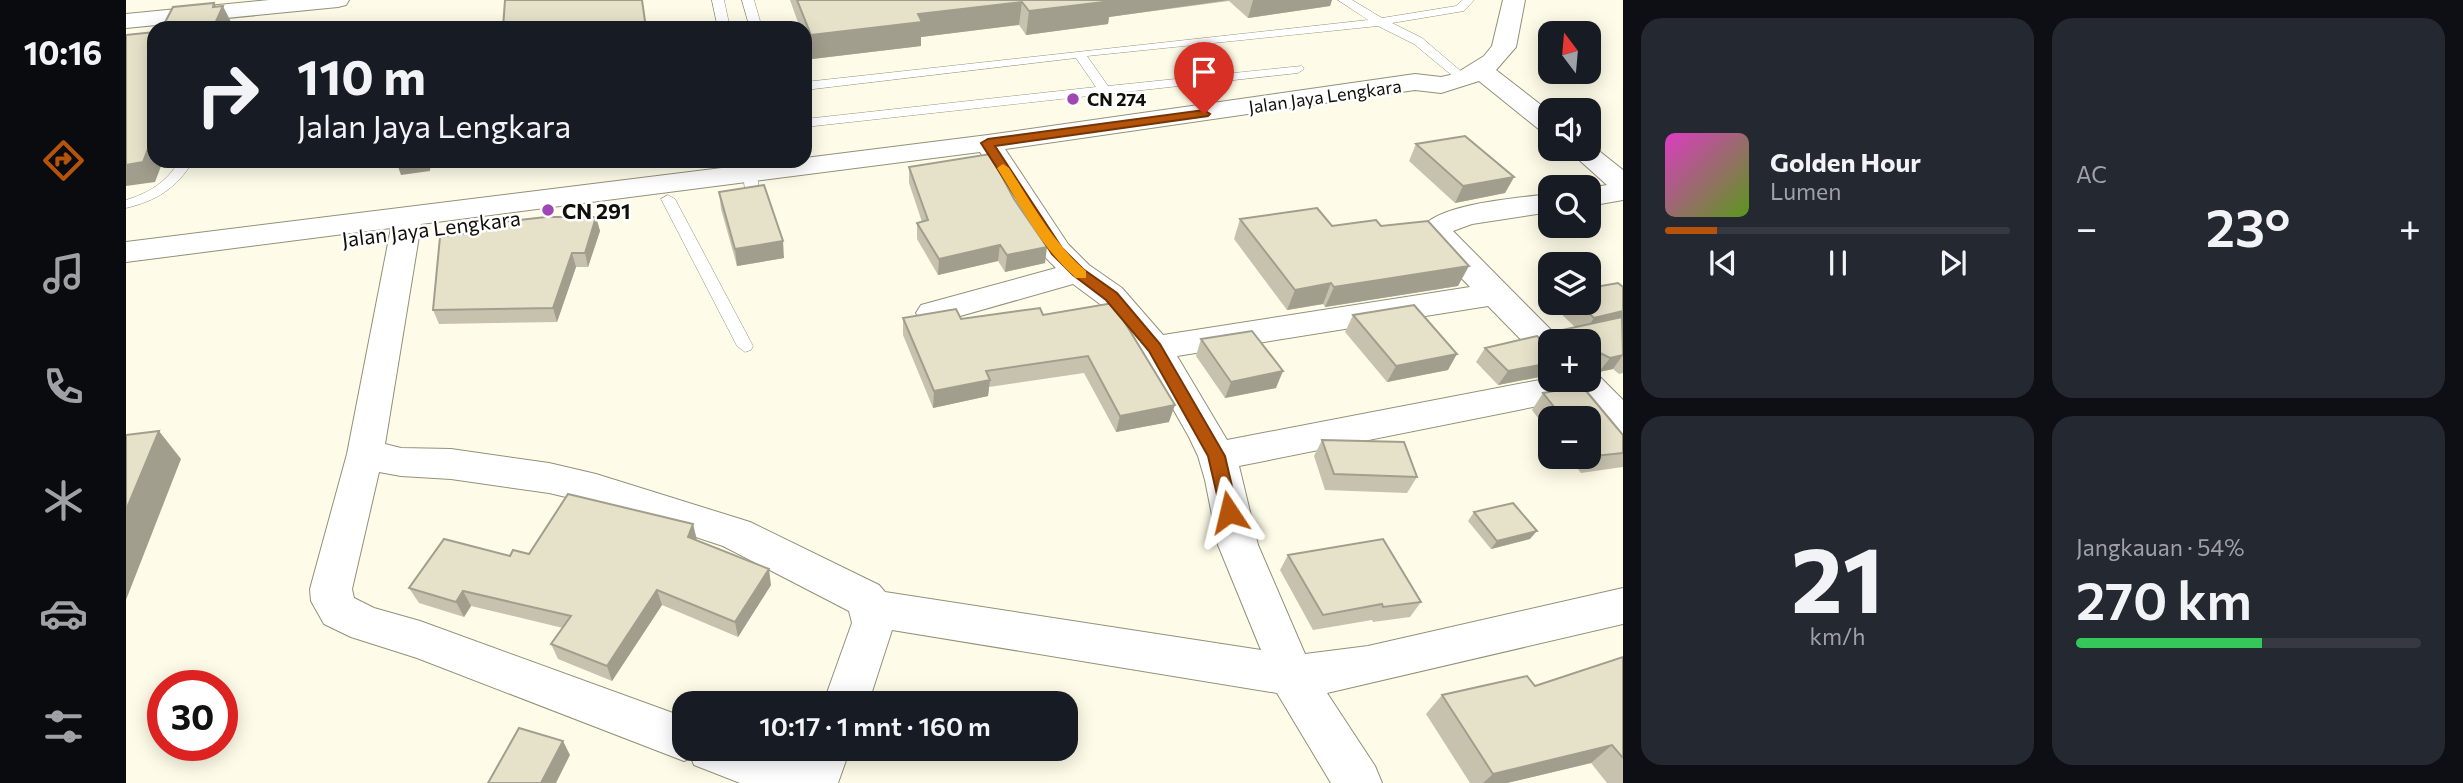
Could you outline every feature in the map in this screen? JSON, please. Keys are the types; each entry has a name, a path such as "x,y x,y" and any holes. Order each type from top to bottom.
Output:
{"street":[{"path":"126,7 196,0"},
{"path":"179,21 338,0"},
{"path":"1470,74 1504,47 1514,0"},
{"path":"126,21 147,21"},
{"path":"1470,74 1538,100"},
{"path":"1470,74 1538,117"},
{"name":"Jalan Jaya Lengkara","path":"812,168 1380,104 1431,93 1470,74"},
{"path":"1601,142 1623,153"},
{"path":"991,149 1048,240 1078,272 1111,296 1155,348 1217,456 1238,545 1281,646 1290,675 1358,783"},
{"path":"1601,153 1623,184"},
{"name":"Jalan Jaya Lengkara","path":"126,267 407,223 808,168"},
{"name":"Jalan Jaya Lengkara","path":"126,252 668,199 750,174"},
{"path":"1601,195 1623,191"},
{"path":"1538,205 1462,217 1440,224 1436,229 1444,242 1538,337"},
{"path":"407,223 365,454 331,589 332,601 339,611 366,624 420,640 672,734"},
{"path":"932,313 1078,272"},
{"path":"1155,348 1494,294"},
{"path":"1217,456 1538,391"},
{"path":"1594,392 1623,423"},
{"path":"365,454 401,462 512,471 608,493 736,534 868,602 873,609 873,623 849,691"},
{"path":"873,609 1290,675 1326,675 1623,606"},
{"path":"742,761 801,783"},
{"path":"814,783 822,761"}],"lane":[{"path":"718,0 722,21"},
{"path":"748,0 755,21"},
{"path":"1344,0 1418,41 1470,74"},
{"path":"812,85 1380,22 1460,9 1468,0"},
{"path":"1079,54 1104,89"},
{"path":"812,122 1298,69"},
{"path":"126,204 142,200 171,184 181,168"},
{"path":"668,199 745,346"}],"building":[{"path":"505,0 642,0 645,21 504,21"},
{"path":"797,0 1112,1 1029,11 1022,2 918,14 922,22 812,35 812,21 805,21"},
{"path":"214,3 213,7 223,6 216,21 166,21 173,7"},
{"path":"147,33 147,151 143,162 126,165 126,35"},
{"path":"1465,136 1514,177 1463,186 1416,144"},
{"path":"990,154 1014,199 1047,247 1007,255 1000,245 939,259 917,223 928,220 909,167"},
{"path":"764,185 783,241 735,249 719,192"},
{"path":"1317,208 1332,226 1376,220 1381,226 1428,221 1469,266 1334,287 1331,283 1295,290 1240,219"},
{"path":"546,217 596,217 585,253 572,253 553,308 433,310 440,237 501,228 502,222"},
{"path":"1618,283 1623,287 1623,311 1594,318 1591,315 1601,315 1601,286"},
{"path":"1113,303 1175,405 1120,416 1088,356 986,371 990,380 934,391 903,318 956,309 961,319 1040,308 1043,315"},
{"path":"1414,305 1457,354 1396,366 1353,315"},
{"path":"1622,317 1623,355 1610,358 1601,354 1601,329 1567,329"},
{"path":"1252,331 1283,371 1231,382 1201,339"},
{"path":"1537,336 1538,365 1508,371 1485,348"},
{"path":"1587,392 1599,406 1553,406 1543,393"},
{"path":"1601,409 1623,435 1623,453 1601,455"},
{"path":"159,431 126,510 126,435"},
{"path":"1322,440 1404,442 1417,477 1334,474"},
{"path":"568,494 693,524 688,537 769,569 735,622 657,590 607,666 551,644 571,616 463,591 456,602 409,588 444,539 510,556 513,550 529,554"},
{"path":"1513,503 1537,531 1497,541 1474,512"},
{"path":"1383,539 1421,602 1383,607 1382,604 1323,615 1288,555"},
{"path":"1623,657 1623,758 1612,745 1493,774 1442,695 1527,676 1535,686"},
{"path":"519,728 563,741 541,783 488,783"}],"slow traffic":[{"path":"1003,168 1048,240 1081,275"}],"place":[{"name":"CN 274","path":"1073,99"},
{"name":"CN 291","path":"548,210"}],"route":[{"path":"1204,114 988,143 1048,240 1066,262 1111,296 1155,348 1217,456 1229,512"}]}
